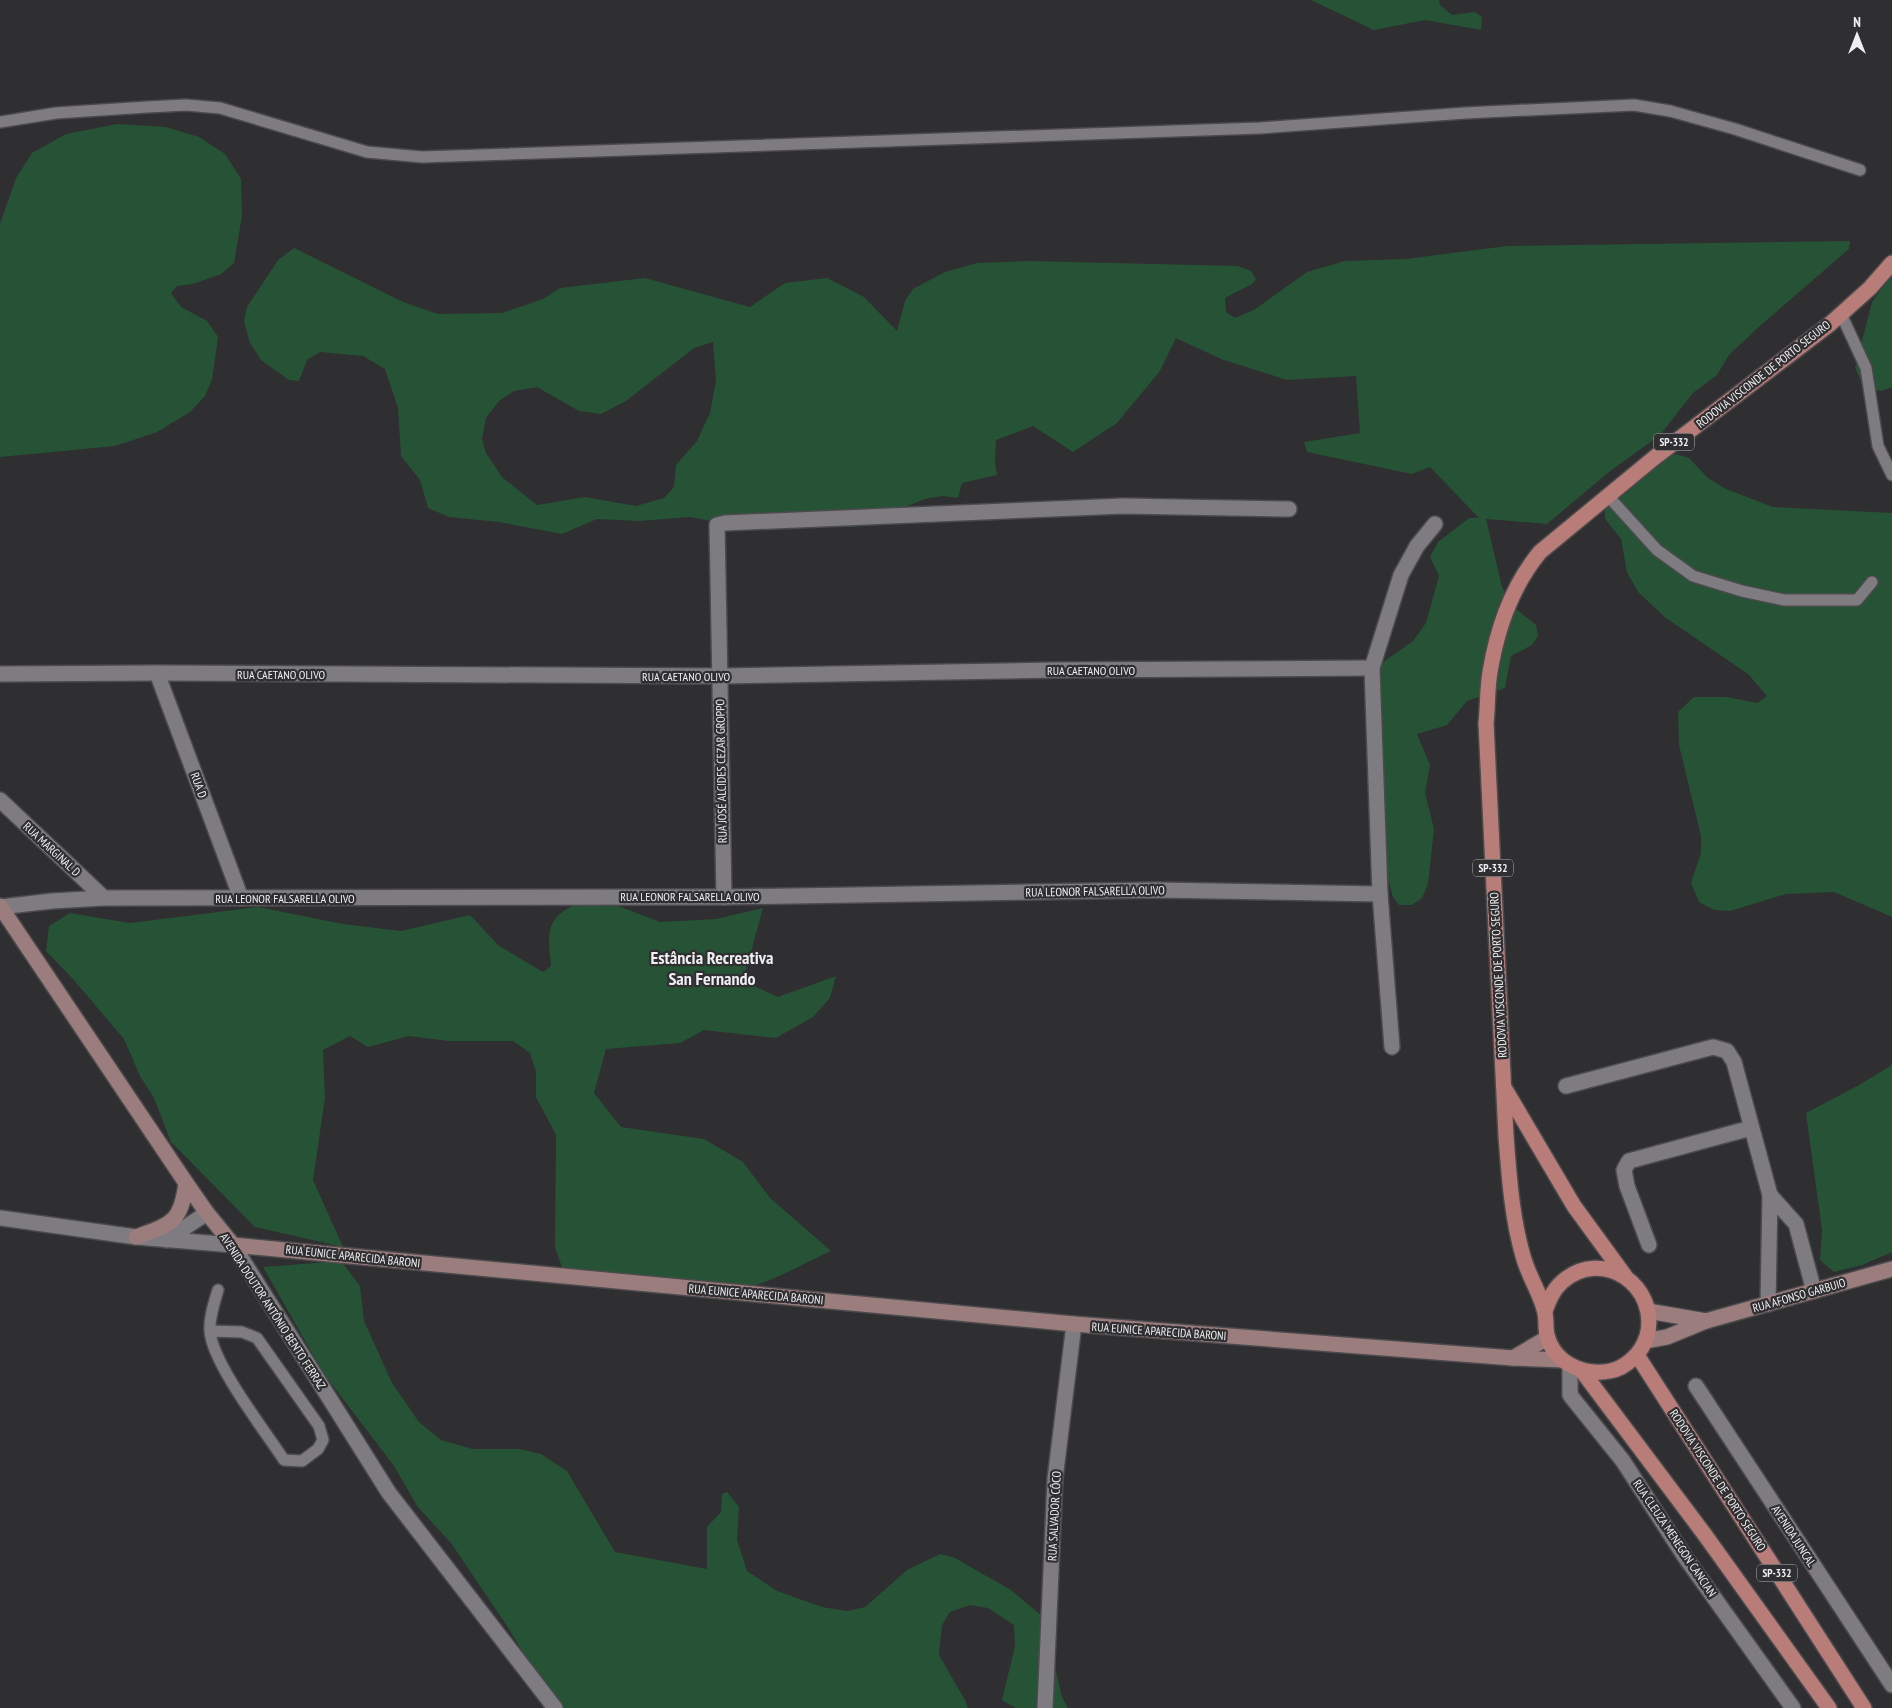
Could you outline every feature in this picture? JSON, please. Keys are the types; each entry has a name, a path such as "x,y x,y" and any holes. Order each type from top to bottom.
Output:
{"main road":[{"name":"RODOVIA VISCONDE DE PORTO SEGURO","path":"1545,1311 1523,1256 1510,1185 1486,723 1490,674 1501,622 1528,567 1540,552 1654,458 1775,367 1841,314 1870,288 1892,263"},
{"name":"AVENIDA DOUTOR ANTÔNIO BENTO FERRAZ","path":"0,907 186,1183 233,1245"},
{"name":"RODOVIA VISCONDE DE PORTO SEGURO","path":"1504,1086 1574,1206 1626,1277"},
{"path":"136,1238 168,1225 176,1217 184,1203 186,1183"},
{"name":"RUA EUNICE APARECIDA BARONI","path":"233,1245 1074,1324 1514,1358 1571,1365"},
{"path":"1593,1268 1610,1270 1626,1277 1637,1286 1644,1297 1648,1310 1649,1326 1646,1341 1637,1355 1626,1365 1612,1371 1597,1373 1571,1365 1554,1350 1548,1338 1545,1325 1545,1311 1556,1288 1576,1272 1593,1268"},
{"name":"RUA AFONSO GARBUIO","path":"1646,1341 1667,1337 1706,1321 1892,1269"},
{"name":"RUA AFONSO GARBUIO","path":"1648,1310 1706,1321"},
{"path":"1514,1358 1548,1338"},
{"name":"RODOVIA VISCONDE DE PORTO SEGURO","path":"1637,1355 1864,1708"},
{"name":"SP-332","path":"1571,1365 1705,1535 1829,1708"}],"street":[{"name":"RUA JOSÉ ALCIDES CEZAR GROPPO","path":"724,897 717,525 735,522 1123,506 1289,509"},
{"path":"1392,1047 1380,894 1372,668 1401,575 1417,546 1435,524"},
{"name":"RUA CAETANO OLIVO","path":"0,674 720,676 1067,670 1372,668"},
{"name":"RUA D","path":"157,673 241,898"},
{"name":"RUA MARGINAL D","path":"0,800 104,898"},
{"name":"RUA LEONOR FALSARELLA OLIVO","path":"0,907 104,898 724,897 1156,890 1380,894"},
{"path":"1566,1086 1712,1047 1727,1051 1734,1062 1770,1195 1768,1304"},
{"path":"1649,1245 1627,1186 1624,1170 1629,1161 1751,1128"},
{"path":"1770,1195 1796,1224 1814,1291"},
{"path":"166,1240 207,1213"},
{"name":"RUA EUNICE APARECIDA BARONI","path":"0,1218 136,1238 233,1245"},
{"name":"AVENIDA DOUTOR ANTÔNIO BENTO FERRAZ","path":"233,1245 389,1493 555,1708"},
{"name":"RUA SALVADOR CÔCO","path":"1046,1708 1055,1479 1074,1324"},
{"name":"RUA CLEUZA MENEGON CANCIAN","path":"1571,1365 1570,1395 1623,1461 1685,1557 1793,1708"},
{"name":"AVENIDA JUNCAL","path":"1696,1386 1892,1685"}],"lane":[{"path":"0,122 56,113 186,105 220,108 367,152 422,157 1260,128 1474,112 1634,104 1670,111 1860,170"},
{"path":"1841,314 1866,368 1878,446 1892,475"},
{"path":"1608,496 1657,550 1693,576 1742,591 1784,600 1857,600 1872,582"},
{"path":"210,1331 242,1332 257,1338 320,1426 323,1440 318,1449 302,1461 284,1460 227,1374 214,1347 210,1331 212,1310 218,1290"}],"green space":[{"path":"1311,0 1439,0 1440,5 1452,15 1475,12 1482,17 1481,30 1425,20 1374,30"},
{"path":"117,124 166,127 199,137 225,154 241,179 242,216 234,263 221,274 193,284 177,286 171,293 181,307 207,321 218,337 212,380 205,396 190,412 157,432 115,446 0,457 0,224 16,178 32,153 66,134"},
{"path":"1850,241 1849,249 1729,355 1717,375 1693,393 1660,435 1609,472 1547,524 1486,519 1502,587 1511,605 1536,625 1538,636 1532,645 1511,656 1505,688 1467,701 1447,725 1417,734 1430,765 1425,793 1434,829 1428,884 1422,898 1412,905 1399,905 1393,897 1376,836 1379,665 1413,641 1426,623 1439,576 1430,557 1438,542 1469,518 1479,518 1430,467 1412,474 1307,452 1304,442 1360,433 1356,376 1287,380 1221,359 1176,338 1160,371 1117,423 1073,452 1033,426 996,440 995,463 997,475 962,483 958,498 942,496 925,499 854,527 743,527 690,517 639,521 597,519 562,534 499,522 449,517 428,508 420,480 401,456 398,408 385,369 363,356 320,352 307,360 299,381 289,380 261,360 250,343 244,321 247,307 278,260 294,248 403,302 438,314 502,313 543,299 560,288 645,278 750,307 785,283 827,278 864,297 897,331 905,301 913,289 945,272 977,263 1028,261 1238,266 1251,271 1256,279 1252,284 1225,298 1226,312 1235,318 1254,310 1307,272 1345,261 1406,259 1507,246","holes":["713,342 716,381 710,413 697,441 676,465 674,487 664,498 636,506 585,497 537,505 502,477 486,453 482,438 486,418 499,401 514,391 537,387 579,411 601,414 626,401 694,348"]},
{"path":"1892,274 1892,387 1881,391 1864,387 1855,368 1872,302"},
{"path":"1676,454 1689,458 1708,478 1726,489 1773,507 1892,513 1892,917 1834,892 1786,894 1730,911 1714,910 1699,902 1691,883 1701,853 1701,836 1679,745 1678,712 1694,697 1727,697 1757,703 1767,696 1748,674 1666,618 1638,592 1627,572 1621,539 1605,519 1605,504 1651,462"},
{"path":"576,904 616,905 660,922 716,919 763,908 743,981 778,997 836,976 830,998 813,1017 776,1038 704,1030 680,1043 606,1049 594,1093 621,1127 704,1139 743,1162 770,1198 831,1251 762,1283 739,1288 715,1290 662,1287 562,1267 555,1248 556,1135 536,1097 536,1072 530,1053 513,1041 449,1041 409,1036 368,1047 350,1036 323,1050 325,1098 313,1180 343,1247 255,1227 171,1142 154,1098 140,1076 124,1039 73,979 46,951 49,926 70,913 130,923 258,907 343,924 401,931 470,915 499,946 543,972 551,966 549,937 553,922 558,916"},
{"path":"1892,1065 1892,1252 1862,1265 1834,1272 1820,1260 1822,1230 1806,1113"},
{"path":"341,1261 360,1286 364,1321 392,1383 419,1422 441,1440 472,1449 520,1449 541,1454 567,1471 615,1552 707,1569 707,1527 721,1512 722,1494 727,1492 739,1507 737,1540 747,1571 777,1591 822,1607 847,1611 865,1607 907,1570 940,1554 955,1558 1011,1590 1043,1617 1062,1697 1068,1708 1016,1708 1002,1700 1015,1646 1014,1625 988,1608 970,1605 950,1612 942,1625 939,1655 968,1708 553,1708 552,1702 509,1629 451,1543 417,1506 394,1466 324,1374 263,1267"}],"district":[{"name":"Estância Recreativa San Fernando","path":"712,968"}]}
